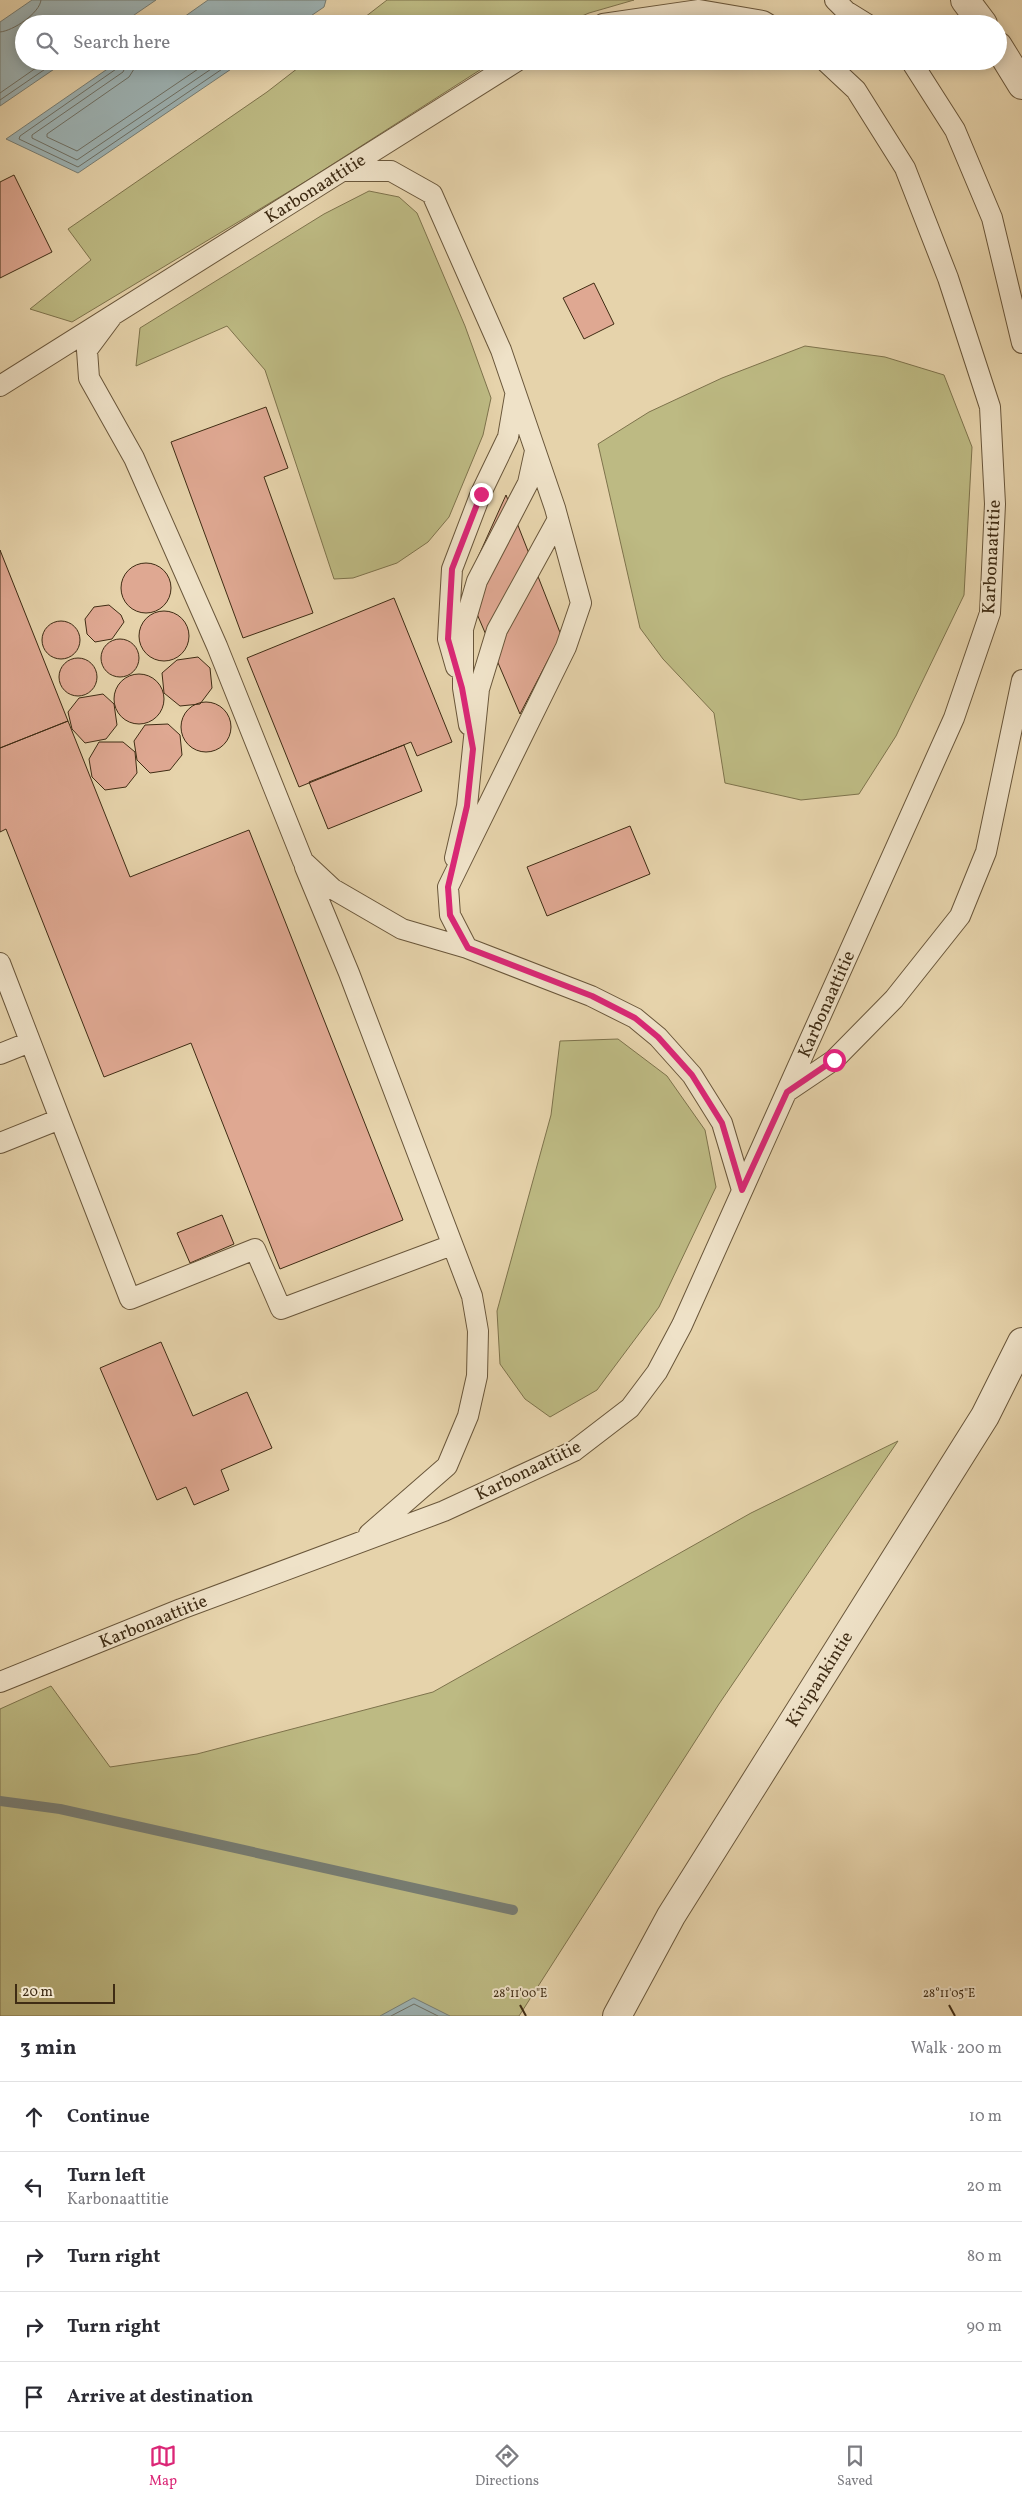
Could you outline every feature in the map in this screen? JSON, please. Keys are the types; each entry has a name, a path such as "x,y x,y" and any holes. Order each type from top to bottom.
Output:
{"street":[{"path":"965,0 976,15"},
{"path":"1007,61 1022,85"},
{"name":"Kivipankintie","path":"617,2016 671,1916 985,1416 1022,1342"}],"lane":[{"path":"835,0 852,15"},
{"path":"665,15 699,10 728,15"},
{"name":"Karbonaattitie","path":"0,386 503,70"},
{"name":"Karbonaattitie","path":"0,1682 181,1609 444,1511 574,1452 630,1408 657,1372 682,1325 954,718 990,613 995,504 990,407 948,278 905,168 856,90 834,70"},
{"path":"917,70 955,130 992,218 1022,343"},
{"path":"342,171 391,171 432,194 501,350 558,520 580,603 562,656 448,887"},
{"path":"113,315 87,350 89,378 134,458 209,628 349,974 472,1296 478,1331 477,1376 468,1416 446,1466 358,1543"},
{"path":"473,749 462,688 448,639 452,569 481,494 508,437 516,394"},
{"path":"462,688 463,629 477,581 528,483 535,451"},
{"path":"468,948 450,915 448,887 467,806 479,689 497,630 558,520"},
{"path":"787,1092 834,1060 894,1000 960,916 986,852 1022,680"},
{"path":"303,861 333,889 402,929 468,948 592,996 635,1018 658,1037 692,1075 722,1123 742,1190"},
{"path":"0,963 130,1299 255,1248 281,1309 452,1245"},
{"path":"0,1054 30,1042"},
{"path":"0,1143 60,1119"}],"shaded area":[{"path":"387,0 634,0 584,15 368,15"},
{"path":"295,70 480,70 308,180 72,322 30,309 91,260 68,229 267,92"},
{"path":"369,191 399,197 417,213 465,326 491,398 483,435 449,517 428,542 397,563 353,578 334,579 265,370 227,326 136,366 140,328 324,214"},
{"path":"805,346 885,357 944,375 972,447 964,595 896,736 859,794 801,800 725,783 714,713 663,659 640,628 598,444 649,412 722,378"},
{"path":"618,1039 667,1076 705,1130 716,1187 659,1307 597,1390 550,1417 525,1399 500,1364 497,1311 551,1115 560,1041"},
{"path":"898,1441 719,1704 519,2016 0,2016 0,1709 51,1686 110,1767 197,1754 433,1692 751,1513"}],"water":[{"path":"32,0 156,0 134,15 15,15 15,70 53,70 0,106 0,22"},
{"path":"208,0 326,0 324,7 312,15 187,15"},
{"path":"106,70 230,70 78,173 6,139"},
{"path":"414,1998 450,2016 380,2016"}],"building":[{"path":"14,175 52,252 0,278 0,182"},
{"path":"594,283 614,324 584,339 563,298"},
{"path":"266,407 288,468 264,477 313,613 243,638 171,442"},
{"path":"506,495 561,635 520,714 465,586"},
{"path":"0,550 68,721 0,748"},
{"path":"146,563 156,565 164,570 169,578 171,588 169,598 164,606 156,611 146,613 136,611 128,606 123,598 121,588 123,578 128,570 136,565"},
{"path":"394,598 452,742 417,756 411,742 299,787 247,658"},
{"path":"109,605 121,615 124,622 112,639 95,642 87,634 85,619 94,607"},
{"path":"164,611 182,618 189,636 182,654 164,661 146,654 139,636 146,618"},
{"path":"61,621 68,622 74,627 79,633 79,647 74,653 68,658 61,659 54,658 48,653 43,647 42,640 43,633 48,627 54,622"},
{"path":"120,639 127,640 133,645 138,651 138,665 133,671 127,676 120,677 113,676 107,671 102,665 101,658 102,651 107,645 113,640"},
{"path":"198,657 210,668 212,688 200,704 180,706 164,693 162,673 177,660"},
{"path":"78,658 92,663 97,677 92,691 78,696 64,691 59,677 64,663"},
{"path":"139,674 157,681 164,699 157,717 139,724 121,717 114,699 121,681"},
{"path":"103,694 114,704 117,725 106,739 85,743 72,729 68,712 79,698"},
{"path":"206,702 224,709 231,727 224,745 206,752 188,745 181,727 188,709"},
{"path":"68,721 130,877 249,830 403,1220 280,1269 191,1043 104,1077 6,829 0,832 0,748"},
{"path":"168,724 180,735 182,755 170,770 150,773 137,760 134,741 145,725"},
{"path":"99,742 123,742 135,752 137,773 126,787 105,790 92,777 89,759"},
{"path":"404,745 422,791 328,829 309,782"},
{"path":"630,826 650,874 547,916 527,867"},
{"path":"222,1215 234,1244 190,1263 177,1233"},
{"path":"161,1342 193,1416 247,1392 272,1448 221,1470 229,1490 194,1505 186,1487 157,1500 100,1368"}],"waterway":[{"path":"0,1801 60,1809 513,1910"}],"route":[{"path":"481,494 452,569 448,639 462,688 473,749 467,806 448,887 450,915 468,948 592,996 635,1018 658,1037 692,1075 722,1123 742,1190 787,1092 834,1060"}]}
